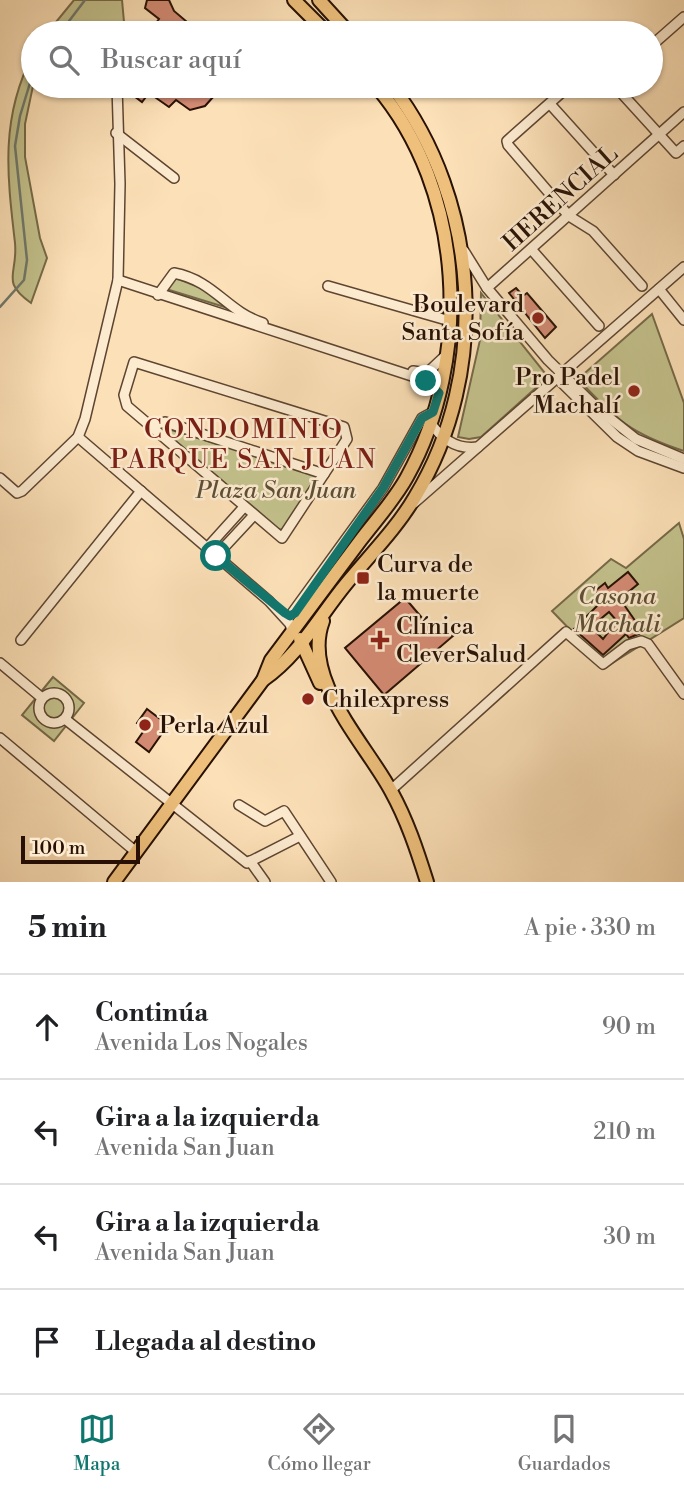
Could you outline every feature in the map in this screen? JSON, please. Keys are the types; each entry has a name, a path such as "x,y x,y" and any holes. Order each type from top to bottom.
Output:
{"main road":[{"path":"294,0 315,21"},
{"path":"319,0 338,21"},
{"path":"114,882 263,680 271,660 301,614 403,484 432,417 439,393 450,321 447,255 435,197 402,120 385,98"},
{"path":"263,680 302,645 329,604 407,509 443,437 462,358 466,310 460,243 445,187 414,117 401,98"},
{"path":"329,604 318,636 318,654 321,671 340,712"},
{"path":"301,614 302,645 309,665 391,790 413,837 427,882"},
{"path":"279,668 299,661 309,665"}],"street":[{"path":"663,35 684,17"},
{"path":"0,478 17,492 22,491 78,437 102,357 118,280 120,184 116,134 117,98"},
{"path":"556,98 508,141 510,149 569,216 593,231 642,286"},
{"path":"626,98 676,153 684,146"},
{"path":"550,104 614,176"},
{"name":"HERENCIAL","path":"487,288 684,112"},
{"path":"116,134 174,178"},
{"path":"460,243 469,264 487,288 560,375 617,437 638,450 684,468"},
{"path":"531,249 599,326"},
{"path":"407,509 684,267"},
{"path":"158,295 174,273 186,275 206,283 244,320"},
{"path":"118,280 426,381 439,393"},
{"path":"328,286 450,321"},
{"path":"659,289 684,320"},
{"path":"337,350 420,373 433,370 446,354"},
{"path":"139,362 344,427 348,439 282,538 150,425 127,406 123,398 132,364 139,362"},
{"path":"560,375 636,439 684,458"},
{"path":"269,601 301,614 383,488 422,418 432,417 443,437 466,448 480,446"},
{"path":"150,425 165,422 324,474"},
{"path":"78,437 269,601 290,624 292,631"},
{"path":"20,640 141,491"},
{"path":"207,548 244,507"},
{"path":"216,556 254,514"},
{"path":"391,790 566,632 603,664 628,645 641,641 648,644 684,694"},
{"path":"0,663 43,698"},
{"path":"56,693 66,698 69,712 65,719 57,724 46,721 39,710 43,698 56,693"},
{"path":"65,719 249,863 263,882"},
{"path":"0,738 136,852"},
{"path":"239,805 265,821 284,811 331,882"},
{"path":"249,863 300,836"}],"green space":[{"path":"74,0 122,0 124,21 57,21"},
{"path":"21,81 21,98 30,98 25,124 25,157 40,238 47,258 31,303 16,289 12,277 15,243 8,170 15,101"},
{"path":"176,278 201,288 231,309 166,289"},
{"path":"481,293 548,377 481,437 469,439 458,437 480,340"},
{"name":"Pro Padel Machalí","path":"652,314 684,403 684,451 650,438 625,424 578,379"},
{"name":"Plaza San Juan","path":"168,429 319,476 283,530 278,529 166,433"},
{"name":"Casona Machali","path":"679,523 684,539 684,618 606,667 552,611 611,559 626,568"},
{"path":"53,677 84,703 54,741 22,715"}],"building":[{"path":"147,0 169,0 174,11 186,21 157,21 159,19 145,8"},
{"path":"156,98 212,98 205,106 190,110 176,100 169,107"},
{"name":"Boulevard Santa Sofía","path":"516,288 523,296 527,293 556,327 545,338 509,293"},
{"path":"628,572 638,584 620,599 643,632 629,638 626,634 603,655 574,629 603,600 595,591 605,583 608,588","holes":["609,612 617,621 603,639 591,627"]},
{"path":"405,598 434,632 443,624 453,636 384,695 345,648"},
{"path":"147,709 168,725 149,752 136,742 145,729 137,723"}],"waterway":[{"path":"69,21 85,0"},
{"path":"0,307 24,280 27,260 15,146 25,98"}],"place":[{"name":"Boulevard Santa Sofía","path":"538,318"},
{"name":"Pro Padel Machalí","path":"634,391"},
{"name":"Curva de la muerte","path":"363,578"},
{"name":"Clínica CleverSalud","path":"380,640"},
{"name":"Chilexpress","path":"308,699"},
{"name":"Perla Azul","path":"145,725"}],"district":[{"name":"CONDOMINIO PARQUE SAN JUAN","path":"244,444"}],"route":[{"path":"216,556 285,613 290,616 295,613 383,488 422,418 433,412 439,393 426,381"}]}
